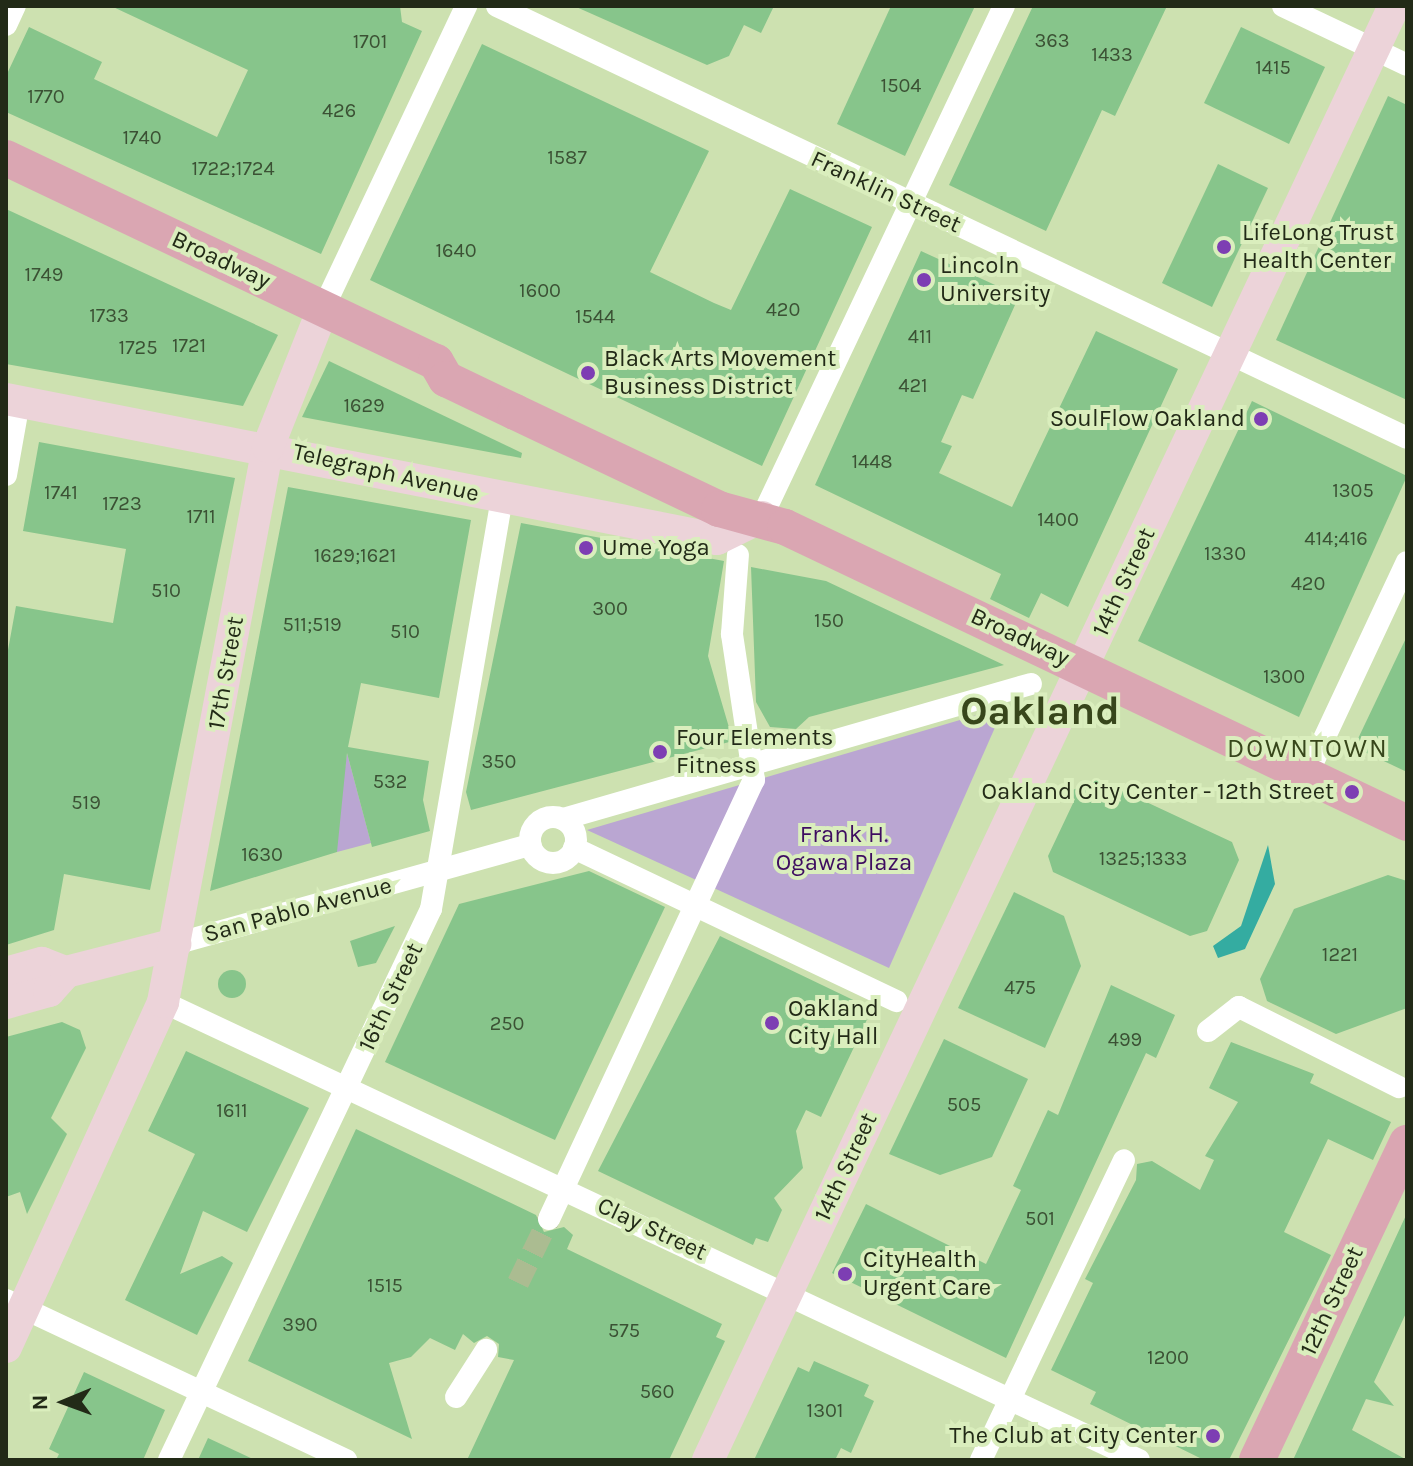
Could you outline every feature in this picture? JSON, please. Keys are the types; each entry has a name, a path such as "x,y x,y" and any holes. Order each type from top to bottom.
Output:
{"main road":[{"name":"14th Street","path":"708,1460 1394,6"},
{"name":"Broadway","path":"6,158 436,362 446,379 719,509 762,517 1407,823"},
{"name":"17th Street","path":"6,1347 15,1304 163,1002 268,447 323,309"},
{"name":"Telegraph Avenue","path":"13,401 268,447 502,500 717,539 762,517"},
{"name":"San Pablo Avenue","path":"6,1003 49,991 66,972 175,944"},
{"name":"San Pablo Avenue","path":"6,973 42,963 66,972"},
{"name":"12th Street","path":"1257,1460 1407,1143"}],"street":[{"path":"6,25 15,6"},
{"name":"17th Street","path":"323,309 466,6"},
{"name":"Franklin Street","path":"497,6 1407,438"},
{"path":"762,517 1004,6"},
{"path":"1283,6 1407,65"},
{"path":"6,475 13,401"},
{"name":"16th Street","path":"169,1460 426,924 444,870 448,792 502,500"},
{"path":"549,1219 750,794 755,766 733,644 738,555"},
{"path":"1307,775 1407,562"},
{"path":"574,848 575,834 563,819 1019,692"},
{"name":"San Pablo Avenue","path":"175,944 530,845 536,825 563,819"},
{"path":"530,845 548,862 574,848"},
{"path":"574,848 896,1001"},
{"name":"Clay Street","path":"163,1002 1139,1460"},
{"path":"1208,1031 1239,1007 1399,1087"},
{"path":"981,1460 1124,1160"},
{"path":"15,1304 346,1460"},
{"path":"456,1397 486,1350"}],"green space":[{"name":"Frank H. Ogawa Plaza","path":"1004,707 889,968 587,830"},
{"path":"347,753 371,843 337,852 335,841"}],"water":[{"path":"1268,845 1275,884 1245,949 1218,958 1213,946 1241,926"}],"building":[{"path":"111,6 400,6 402,22 422,31 321,254 6,112 6,76 29,27 102,62 94,79 217,137 248,70"},
{"path":"574,6 774,6 761,33 744,25 729,56 707,65"},
{"path":"891,6 975,6 905,156 837,124"},
{"path":"1033,6 1167,6 1115,116 1102,110 1046,231 949,185"},
{"path":"1241,27 1325,67 1289,144 1204,103"},
{"path":"482,44 709,151 650,272 714,303 731,310 790,189 872,227 762,466 370,280"},
{"path":"1388,96 1407,105 1407,400 1276,340"},
{"path":"1218,164 1268,188 1212,307 1162,283"},
{"path":"6,209 278,335 243,406 6,364"},
{"path":"921,251 1019,296 973,399 962,395 941,442 952,446 939,473 1012,507 1096,331 1178,369 1068,607 1041,593 1029,618 990,599 1001,574 815,485"},
{"path":"329,361 522,453 521,458 302,417"},
{"path":"1252,401 1407,476 1299,717 1138,641"},
{"path":"39,442 235,478 150,890 64,874 54,930 6,945 6,661 16,606 113,623 126,549 23,531"},
{"path":"288,487 471,520 439,698 361,683 348,747 429,761 423,800 430,831 372,847 347,753 337,852 210,891"},
{"path":"521,523 724,561 708,656 733,741 471,810 466,792"},
{"path":"751,567 826,581 1004,665 809,717 796,729 770,727 756,702"},
{"path":"1407,636 1407,772 1354,747"},
{"path":"1097,779 1232,842 1239,860 1207,931 1190,936 1053,872 1048,856 1075,799 1064,794"},
{"path":"589,871 665,907 555,1140 385,1062 459,904"},
{"path":"1388,875 1407,881 1407,1008 1336,1034 1267,1001 1260,979 1294,909"},
{"path":"1014,892 1064,916 1081,966 1045,1048 958,1008"},
{"path":"395,926 376,963 358,967 350,941"},
{"path":"720,936 872,1009 821,1117 806,1110 796,1131 803,1168 774,1198 782,1210 768,1242 756,1238 753,1245 598,1171"},
{"path":"232,970 242,974 246,984 242,994 232,998 222,994 218,984 222,974"},
{"path":"1111,985 1175,1015 1156,1058 1146,1053 1006,1358 832,1273 866,1204 986,1264 1021,1190 1013,1186 1048,1110 1058,1115"},
{"path":"62,1022 80,1030 86,1048 51,1118 67,1134 27,1214 20,1192 6,1197 6,1037"},
{"path":"944,1039 1028,1079 992,1157 940,1175 889,1154"},
{"path":"1231,1042 1314,1074 1310,1083 1391,1122 1373,1160 1328,1139 1284,1232 1331,1255 1229,1460 1204,1460 1090,1404 1096,1392 1051,1370 1093,1283 1085,1279 1136,1180 1137,1164 1152,1161 1200,1190 1214,1160 1205,1156 1238,1102 1209,1088"},
{"path":"186,1051 309,1108 247,1232 203,1211 180,1274 222,1256 233,1263 197,1335 125,1300 195,1154 148,1131"},
{"path":"356,1129 536,1215 544,1232 564,1227 573,1235 567,1249 722,1324 716,1337 725,1341 669,1460 467,1460 514,1360 498,1357 499,1344 487,1336 474,1343 463,1334 455,1350 430,1338 411,1357 389,1363 412,1439 248,1361"},
{"path":"1407,1213 1407,1311 1374,1382 1394,1406 1366,1399 1352,1430 1407,1460 1293,1460"},
{"path":"814,1361 869,1385 864,1396 874,1401 851,1453 841,1448 835,1460 754,1460 798,1367 809,1372"},
{"path":"84,1372 165,1410 143,1460 56,1460 59,1454 49,1449"},
{"path":"208,1438 255,1460 198,1460"}],"tunnel":[{"path":"518,1283 549,1219"}],"place":[{"name":"LifeLong Trust Health Center","path":"1224,247"},
{"name":"Lincoln University","path":"924,280"},
{"name":"Black Arts Movement Business District","path":"588,373"},
{"name":"SoulFlow Oakland","path":"1261,419"},
{"name":"Ume Yoga","path":"586,548"},
{"name":"Four Elements Fitness","path":"660,752"},
{"name":"Oakland City Center - 12th Street","path":"1352,792"},
{"name":"Oakland City Hall","path":"772,1023"},
{"name":"CityHealth Urgent Care","path":"845,1274"},
{"name":"The Club at City Center","path":"1213,1436"}],"district":[{"name":"Oakland","path":"1040,711"},
{"name":"DOWNTOWN","path":"1308,749"}]}
